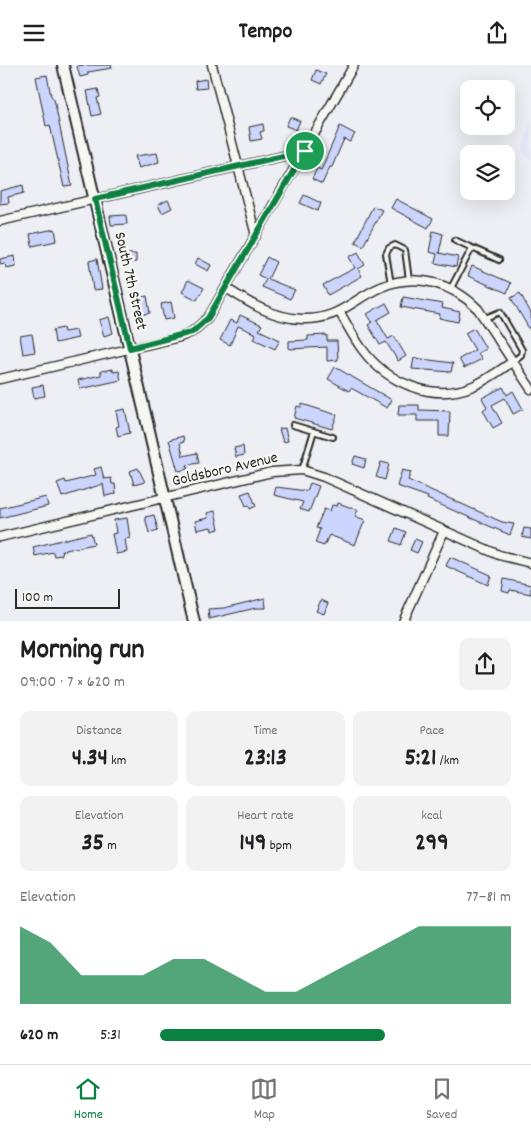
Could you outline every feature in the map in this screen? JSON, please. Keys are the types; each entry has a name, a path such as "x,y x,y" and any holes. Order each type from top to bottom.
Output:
{"street":[{"name":"South 7th Street","path":"63,65 194,621"},
{"path":"212,65 256,236"},
{"path":"0,379 192,332 208,318 354,65"},
{"path":"0,221 305,151"},
{"path":"226,288 250,303 286,318 303,319 340,313 381,287 409,280 423,280 451,288 467,298 485,318 531,389"},
{"path":"340,313 362,349 374,363 388,375 420,389 446,391 472,387 512,362"},
{"name":"Goldsboro Avenue","path":"0,537 272,471 302,470 324,477 499,555 531,563"},
{"path":"403,621 444,531"}],"lane":[{"path":"455,240 499,260"},
{"path":"392,284 386,254 389,248 395,245 405,250 409,280"},
{"path":"451,288 472,248"},
{"path":"485,318 500,312 507,323 522,350 521,355 512,362"},
{"path":"293,425 333,437"},
{"path":"302,470 314,431"}],"shaded area":[{"path":"531,121 531,160 522,151"}],"building":[{"path":"111,65 112,68 88,72 88,75 80,77 77,66"},
{"path":"316,70 326,74 321,84 312,80"},
{"path":"47,75 51,96 54,99 72,186 64,187 50,125 46,126 36,77"},
{"path":"206,79 207,88 196,89 195,81"},
{"path":"98,89 100,97 97,98 101,114 92,116 87,91"},
{"path":"290,117 300,121 296,130 286,126"},
{"path":"263,124 264,131 260,132 262,139 251,141 249,127"},
{"path":"340,126 355,134 350,142 344,139 332,167 330,167 322,184 312,179 317,168 321,170"},
{"path":"157,153 159,162 139,168 135,156"},
{"path":"23,185 24,193 8,197 9,203 0,204 0,191"},
{"path":"304,195 321,203 318,211 300,203"},
{"path":"396,199 433,219 428,228 391,208"},
{"path":"168,200 172,208 162,213 158,205"},
{"path":"373,206 382,210 363,246 355,242"},
{"path":"126,215 127,224 111,225 110,216"},
{"path":"55,229 57,241 32,246 30,234"},
{"path":"433,231 443,234 439,253 458,257 456,267 435,263 437,254 429,252"},
{"path":"358,252 365,265 358,269 362,276 328,295 323,285 355,268 349,257"},
{"path":"125,254 136,254 136,262 125,263"},
{"path":"15,256 16,266 6,268 5,263 0,264 0,259"},
{"path":"267,257 276,262 268,279 295,290 290,299 262,287 266,279 258,275"},
{"path":"198,258 211,265 208,271 195,264"},
{"path":"97,259 102,289 93,290 89,261"},
{"path":"472,266 511,283 507,293 468,276"},
{"path":"188,280 204,288 197,300 182,292"},
{"path":"520,293 531,313 531,332 511,298"},
{"path":"147,296 150,313 139,315 136,298"},
{"path":"403,297 443,304 442,308 460,312 458,322 439,318 440,314 401,307"},
{"path":"171,302 174,318 164,320 161,304"},
{"path":"386,303 391,312 377,320 388,339 394,336 406,356 398,361 386,342 380,345 368,325 372,322 367,314"},
{"path":"240,315 262,325 259,330 280,340 275,349 254,339 256,334 238,326 230,345 220,340 230,320 237,323"},
{"path":"109,317 113,333 104,336 99,320"},
{"path":"63,328 64,332 76,330 78,338 55,343 53,330"},
{"path":"474,328 486,349 478,353 482,359 464,368 459,359 475,350 465,333"},
{"path":"32,334 35,352 23,354 20,336"},
{"path":"327,335 327,341 337,341 338,360 327,361 327,347 289,349 289,341 308,340 308,336"},
{"path":"414,358 453,363 451,372 412,369"},
{"path":"335,367 392,400 387,408 351,388 349,391 328,379"},
{"path":"113,369 113,372 119,371 121,380 80,389 78,380 101,375 101,371"},
{"path":"43,385 45,396 34,398 32,387"},
{"path":"503,387 507,395 513,391 523,409 513,414 505,398 492,405 502,423 493,428 483,410 487,407 482,398"},
{"path":"302,404 337,415 332,429 294,418 297,406 301,407"},
{"path":"399,405 419,405 419,410 450,411 449,436 439,436 439,421 417,421 417,415 398,415"},
{"path":"125,409 130,433 118,436 116,427 119,426 116,411"},
{"path":"285,428 288,441 283,442 279,429"},
{"path":"183,436 184,442 180,443 183,456 197,453 199,463 187,465 188,469 178,471 169,440"},
{"path":"243,446 244,455 236,457 234,448"},
{"path":"355,456 366,459 364,468 352,464"},
{"path":"381,462 389,464 385,480 376,477"},
{"path":"101,467 104,479 111,478 112,484 115,484 116,494 105,496 103,484 62,497 57,483 65,480 66,483 96,475 94,469"},
{"path":"138,468 145,482 134,485 130,471"},
{"path":"402,470 411,472 408,480 502,522 514,524 510,535 427,499 428,497 397,486"},
{"path":"310,483 319,486 309,512 300,509 303,502 274,495 276,487 307,491"},
{"path":"250,491 256,506 250,509 249,505 246,506 241,494"},
{"path":"46,497 48,506 0,518 0,508"},
{"path":"338,503 358,510 355,516 365,520 355,545 329,535 324,546 315,543 320,529 316,528 324,509 330,511 332,505 337,506"},
{"path":"215,511 219,529 212,531 211,527 197,530 195,521 208,518 207,513"},
{"path":"154,515 158,530 149,533 145,517"},
{"path":"127,518 130,538 125,539 127,552 116,554 112,534 116,533 114,520"},
{"path":"396,528 406,532 401,545 391,541"},
{"path":"524,528 531,529 531,539 522,537"},
{"path":"91,533 94,544 61,551 62,555 54,556 53,552 35,556 33,547"},
{"path":"415,539 422,542 417,553 410,550"},
{"path":"450,557 491,575 488,585 446,566"},
{"path":"504,579 531,585 531,594 510,590 509,593 502,591"},
{"path":"265,598 266,608 256,608 209,619 208,609 224,608"},
{"path":"321,600 328,603 324,614 316,611"}],"route":[{"path":"305,151 208,318 200,327 180,337 130,348 95,199 305,151"}]}
